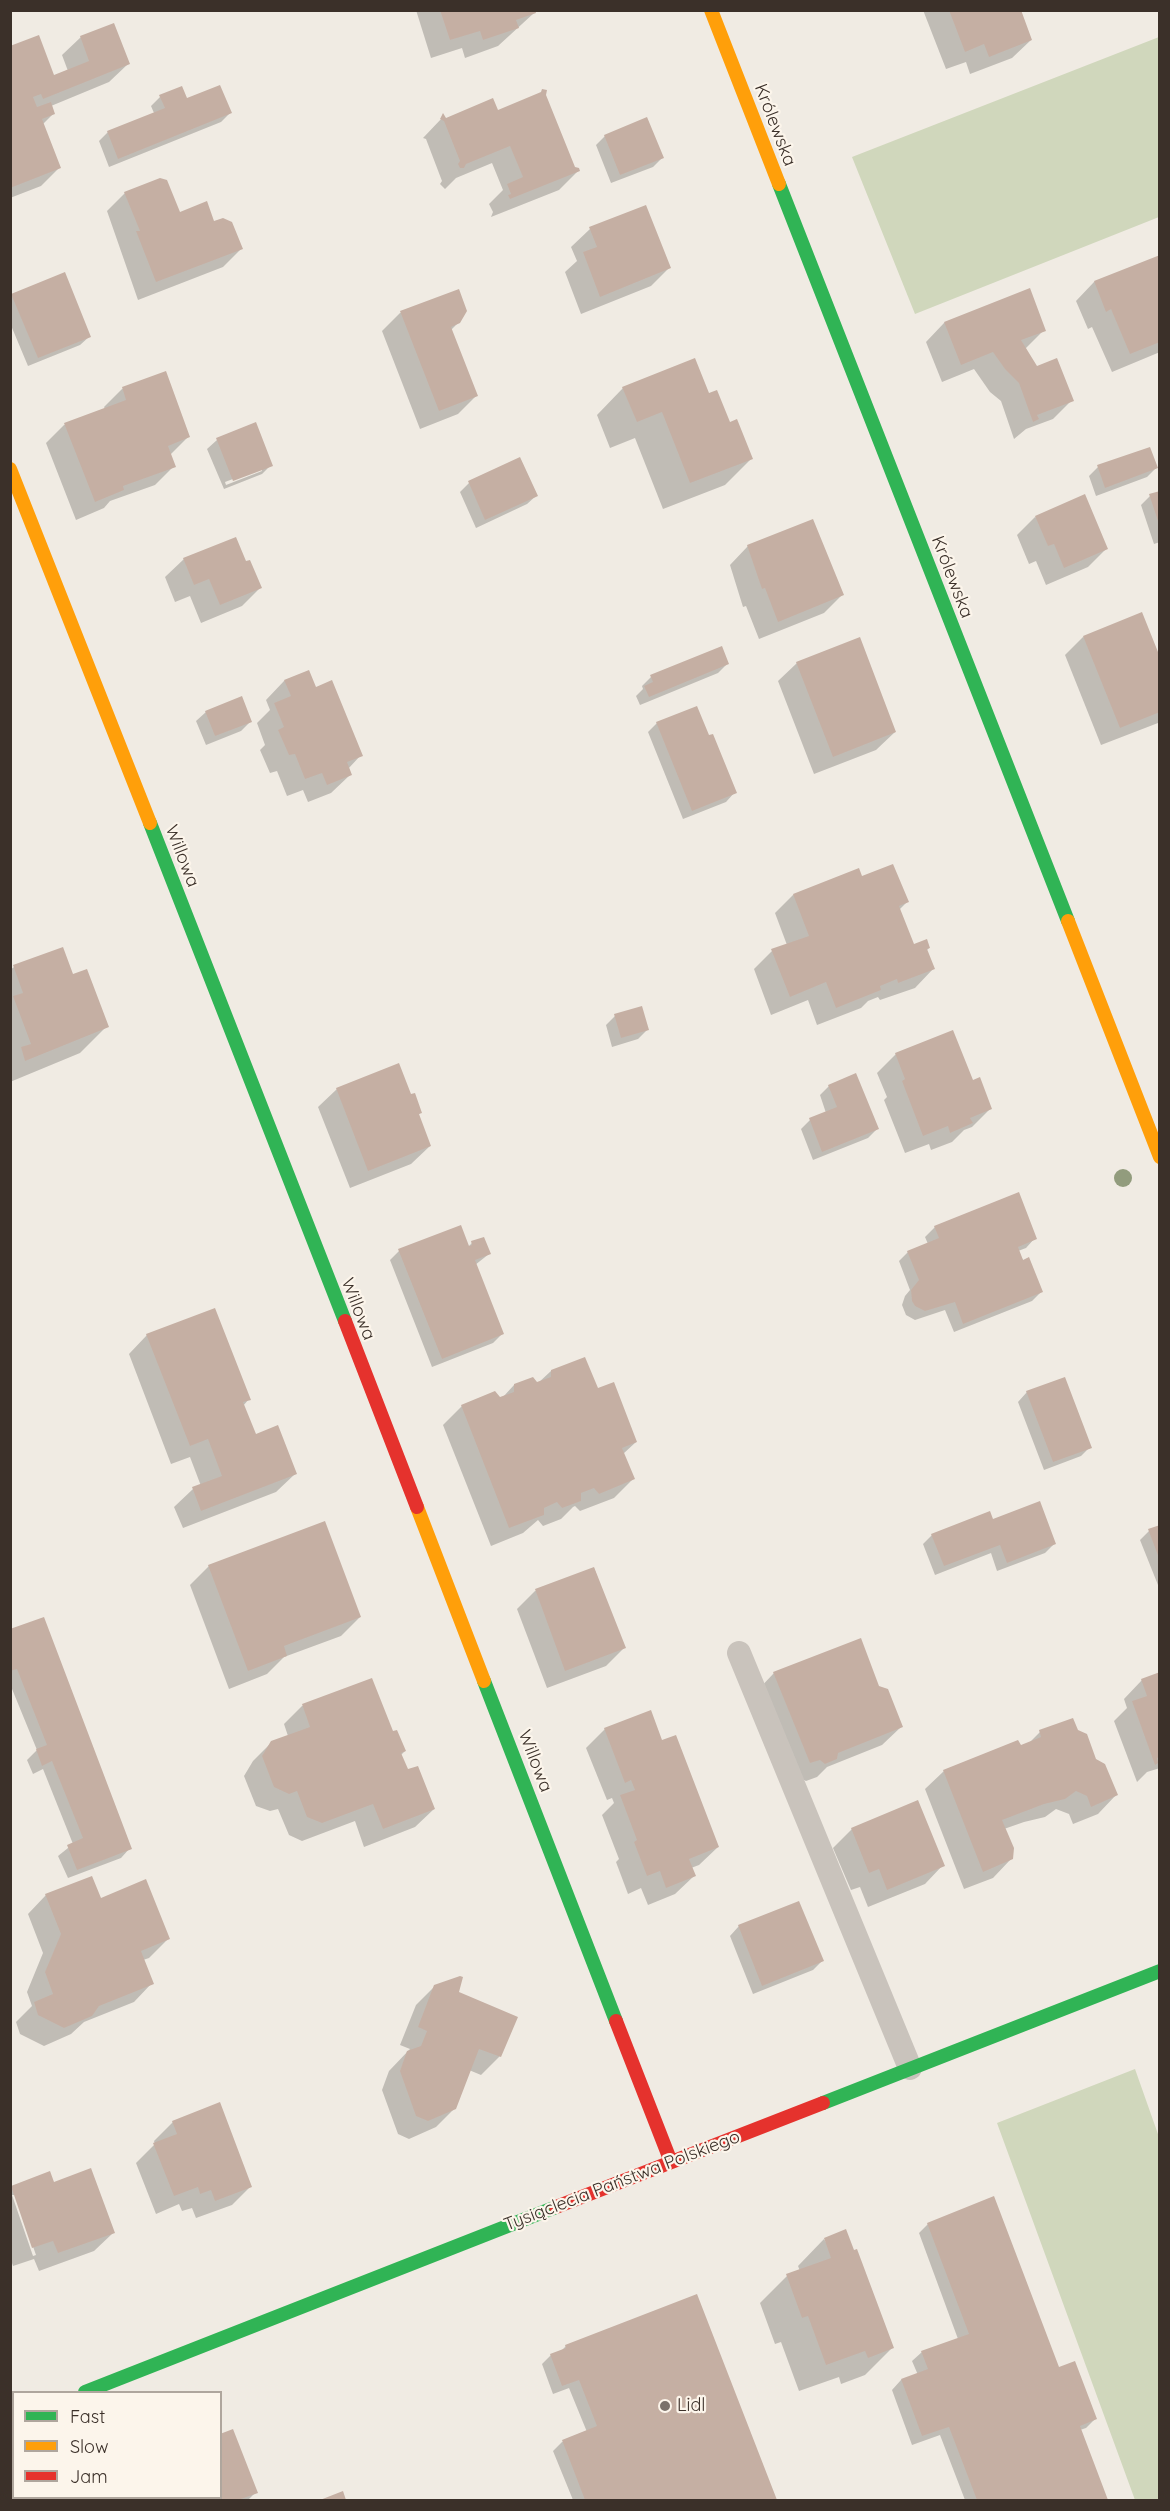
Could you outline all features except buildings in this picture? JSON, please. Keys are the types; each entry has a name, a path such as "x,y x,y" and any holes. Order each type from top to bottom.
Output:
{"street":[{"name":"Królewska","path":"711,10 1160,1157"},
{"name":"Willowa","path":"10,469 242,1056 671,2162"},
{"name":"Tysiąclecia Państwa Polskiego","path":"88,2391 1160,1971"}],"lane":[{"path":"739,1653 910,2068"}],"green space":[{"path":"1159,37 1159,217 915,314 852,157"},
{"path":"1135,2069 1159,2137 1159,2500 1135,2500 997,2123"}],"traffic: fast":[{"path":"779,184 1068,921"},
{"path":"150,823 345,1321"},
{"path":"484,1681 616,2021"},
{"path":"823,2103 1160,1971"},
{"path":"88,2391 556,2207"}],"traffic: slow":[{"path":"711,10 779,184"},
{"path":"10,469 150,823"},
{"path":"1068,921 1160,1157"},
{"path":"417,1507 484,1681"}],"traffic: jam":[{"path":"345,1321 417,1507"},
{"path":"616,2021 671,2162"},
{"path":"556,2207 823,2103"}],"place":[{"name":"Lidl","path":"665,2406"}]}
